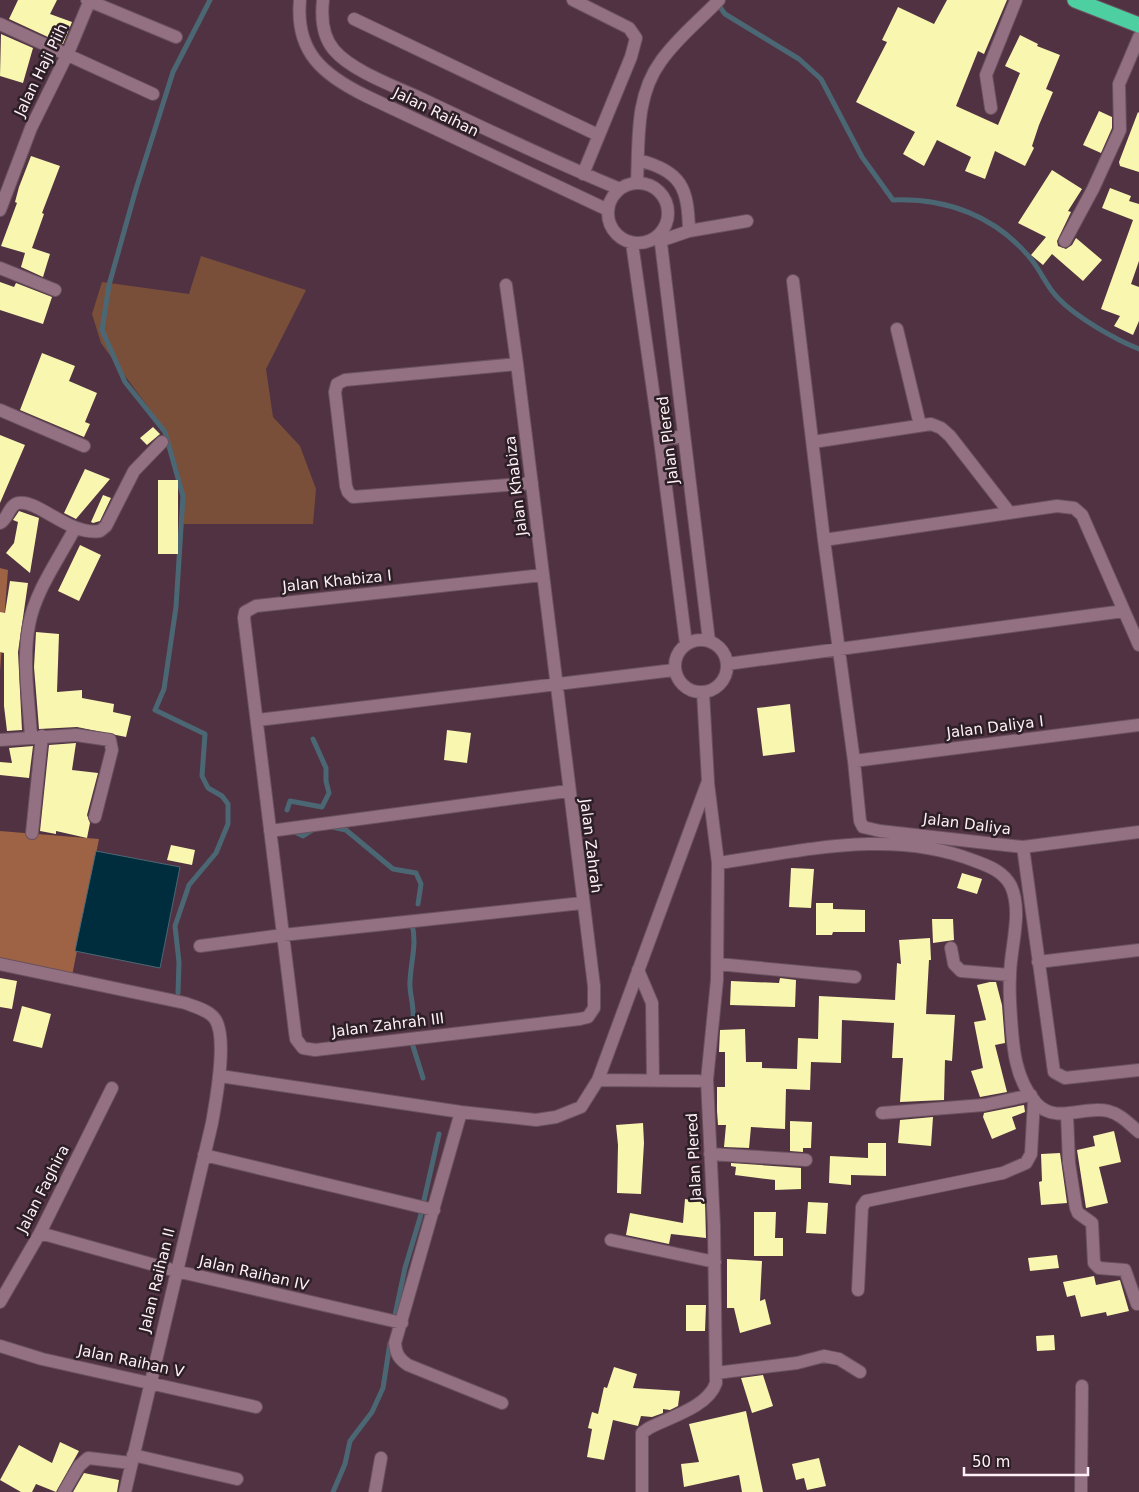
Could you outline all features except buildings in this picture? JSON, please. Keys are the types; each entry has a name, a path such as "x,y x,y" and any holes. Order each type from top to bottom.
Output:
{"highway":[{"path":"1075,0 1139,25"}],"street":[{"path":"89,0 176,37"},
{"name":"Jalan Haji Piih","path":"0,210 31,128 68,53 89,0"},
{"name":"Jalan Raihan","path":"300,0 299,20 303,38 323,69 342,84 608,210"},
{"name":"Jalan Raihan","path":"323,0 323,28 335,51 355,66 583,174 620,189"},
{"path":"573,0 629,28 636,38 631,57 583,174"},
{"path":"991,108 986,75 1016,0"},
{"path":"637,183 642,104 650,77 667,52 716,4"},
{"path":"354,19 598,135"},
{"path":"0,24 68,53 153,94"},
{"path":"1065,241 1093,189 1120,130 1119,84 1139,37"},
{"path":"399,111 408,92"},
{"path":"638,160 659,165 677,180 688,208 689,231"},
{"path":"660,238 667,225 669,213 666,201 659,191 649,185 637,183 620,189 612,198 608,210 609,221 614,231 632,243 652,241 689,231 747,221"},
{"name":"Jalan Plered","path":"660,238 708,640"},
{"path":"632,243 686,644"},
{"path":"0,268 55,290"},
{"name":"Jalan Daliya","path":"793,281 860,821 863,827 880,831 1023,847 1054,1072 1065,1078 1139,1070"},
{"name":"Jalan Khabiza","path":"506,285 556,682"},
{"path":"897,329 920,425"},
{"path":"517,364 344,380 337,384 335,392 346,486 348,492 353,497 532,484"},
{"path":"0,410 84,446"},
{"path":"814,442 931,424 942,428 950,436 1009,512"},
{"path":"660,440 684,436"},
{"path":"0,523 5,520 13,506 20,503 32,506 75,528 95,532 106,526 134,471 162,442"},
{"path":"824,540 1009,512 1064,506 1079,511 1139,645"},
{"path":"32,833 36,736 27,664 29,626 37,600 75,528"},
{"name":"Jalan Khabiza I","path":"258,720 244,618 248,608 543,575"},
{"path":"727,664 1124,611"},
{"path":"697,640 708,640 718,646 724,654 727,664 726,674 721,683 713,690 693,691 683,686 674,670 675,659 686,644 697,640"},
{"path":"283,935 258,720 556,682 674,670"},
{"name":"Jalan Zahrah","path":"556,682 595,997 592,1013"},
{"name":"Jalan Plered","path":"642,1492 642,1433 704,1400 714,1390 716,1373 715,1262 707,1080 718,964 718,862 708,781 703,692"},
{"name":"Jalan Daliya I","path":"854,761 1139,725"},
{"path":"0,740 36,736 76,735 110,740 112,750 95,817"},
{"path":"220,1076 285,1084 462,1112 536,1120 556,1117 581,1107 598,1080 708,781"},
{"path":"270,831 568,791"},
{"path":"1023,847 1139,832"},
{"path":"718,862 859,842 911,846 962,856 995,869 1011,885 1016,911 1010,975 1014,1055 1020,1076 1032,1097 1051,1112 1067,1114 1107,1110 1121,1117 1139,1132"},
{"path":"200,946 283,935 582,903"},
{"name":"Jalan Zahrah III","path":"283,935 296,1039 307,1050 580,1019 592,1013"},
{"path":"951,948 954,964 961,971 1010,975"},
{"path":"1038,962 1139,950"},
{"name":"Jalan Raihan II","path":"0,964 185,1003 208,1013 218,1025 220,1076 204,1154 149,1382 125,1492"},
{"path":"718,964 855,977"},
{"path":"638,970 652,1003 653,1081"},
{"path":"598,1080 699,1081"},
{"name":"Jalan Faghira","path":"0,1302 40,1233 112,1088"},
{"path":"882,1113 970,1106 1032,1097"},
{"path":"858,1290 862,1207 866,1201 1003,1173 1026,1163 1031,1154 1032,1097"},
{"path":"462,1112 431,1210 395,1343 400,1360 408,1365 502,1403"},
{"path":"1067,1114 1073,1195 1078,1213 1092,1224 1094,1263 1099,1268 1125,1270 1137,1304"},
{"path":"204,1154 431,1210"},
{"path":"710,1154 806,1160"},
{"name":"Jalan Raihan IV","path":"40,1233 176,1271 400,1323"},
{"path":"611,1240 715,1262"},
{"name":"Jalan Raihan V","path":"0,1346 25,1354 256,1407"},
{"path":"716,1373 788,1364 824,1356 839,1359 860,1372"},
{"path":"1081,1492 1082,1386"},
{"path":"64,1492 79,1466 88,1458 132,1459 237,1479"},
{"path":"375,1492 381,1458"}],"shaded area":[{"path":"201,256 306,290 266,369 273,417 300,446 316,489 313,524 182,524 180,476 167,433 101,343 92,314 102,282 189,294"},
{"path":"0,568 8,570 0,671"},
{"path":"0,831 99,839 72,976 0,958"}],"water":[{"path":"96,851 180,867 160,968 75,951"}],"waterway":[{"path":"178,993 179,962 175,926 189,885 216,853 228,824 228,804 222,796 208,788 202,776 205,734 155,710 164,689 176,607 183,496 165,432 125,382 102,330 109,285 136,189 173,72 210,0"},
{"path":"717,3 725,14 799,59 821,79 862,157 893,200 913,200 951,206 986,221 1002,231 1017,244 1035,264 1055,295 1066,306 1119,340 1139,349"},
{"path":"287,810 290,801 322,807 329,793 326,781 326,768 313,739"},
{"path":"332,827 346,830 393,869 416,873 421,884 418,904"},
{"path":"293,831 303,836 314,829"},
{"path":"412,924 414,946 410,985 413,1017"},
{"path":"412,1043 423,1078"},
{"path":"394,1320 405,1268 420,1218 439,1134"},
{"path":"333,1492 345,1464 350,1441 372,1412 383,1388 390,1343"}]}
